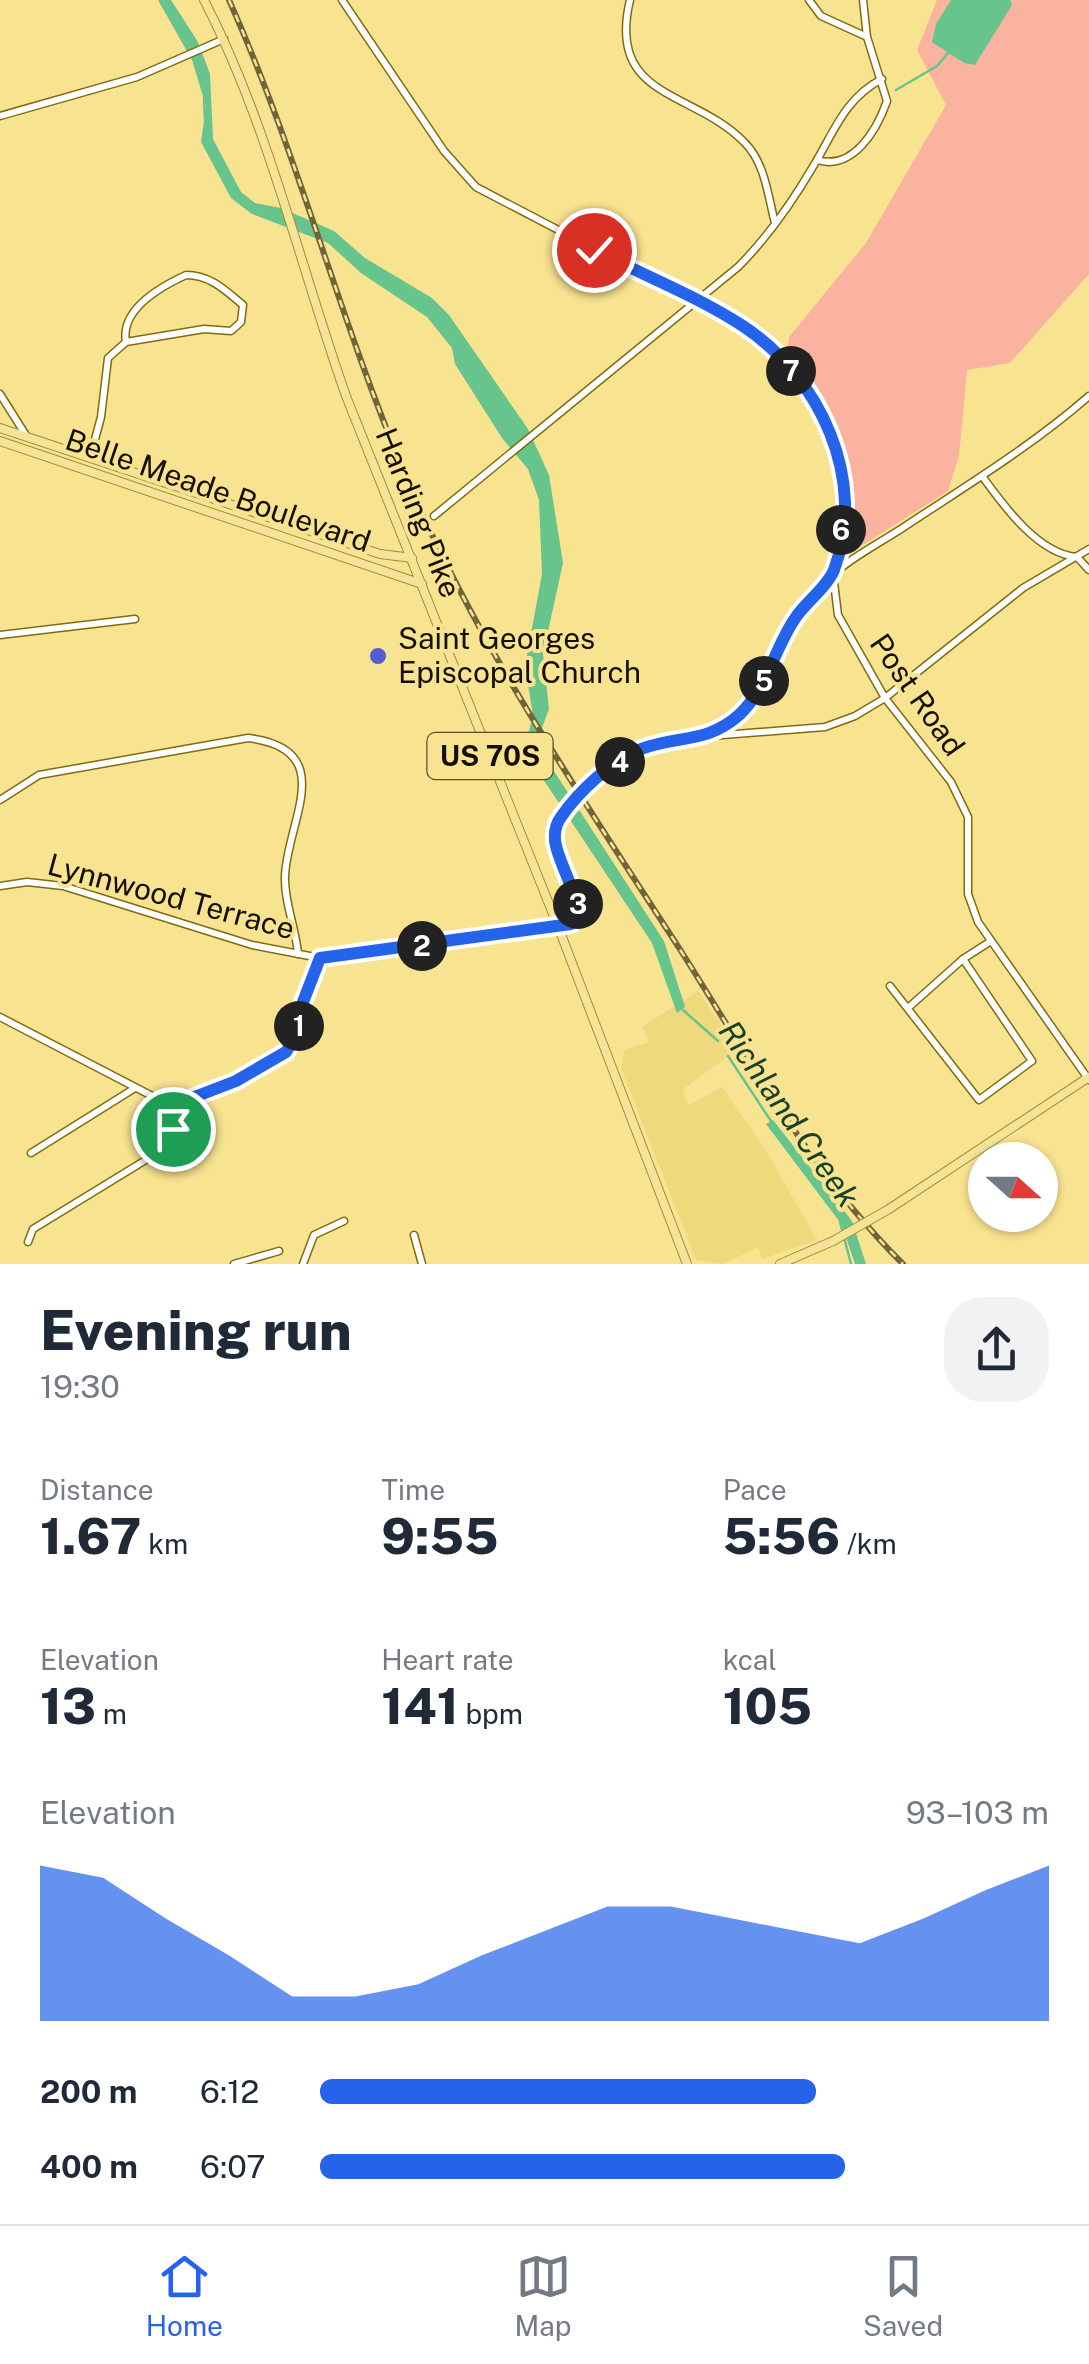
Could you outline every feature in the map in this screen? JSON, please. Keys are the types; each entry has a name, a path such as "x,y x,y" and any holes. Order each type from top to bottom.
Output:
{"main road":[{"name":"Harding Pike","path":"204,0 224,39 286,197 297,247 340,380 690,1264"},
{"name":"Belle Meade Boulevard","path":"0,428 346,543 412,558"},
{"path":"22,449 26,436"},
{"name":"Belle Meade Boulevard","path":"0,441 422,584"},
{"path":"86,470 90,458"},
{"path":"222,516 226,504"},
{"path":"293,540 298,527"},
{"path":"341,556 346,543"},
{"path":"780,1264 890,1209 1089,1078"}],"street":[{"path":"630,0 625,40 631,60 648,82 745,142 757,157 776,222"},
{"path":"809,0 822,16 866,37"},
{"path":"817,160 835,162 860,149 887,102 866,37 862,0"},
{"name":"Post Road","path":"346,2 444,151 476,187 742,326 796,377 825,420 844,480 833,574 838,614 884,698 951,782 968,816 968,894 974,914 1089,1078"},
{"path":"847,26 862,17"},
{"path":"0,116 137,77 224,39"},
{"path":"434,516 530,432 738,268 776,222 845,110 882,79"},
{"path":"90,458 102,417 108,358 126,342 204,329 231,331 244,310 220,284 186,275 132,312 125,326 126,342"},
{"path":"0,394 26,436"},
{"path":"710,736 740,714 753,698 786,632 833,574 982,476 1089,396"},
{"path":"982,476 1024,525 1066,556 1078,557 1089,570"},
{"path":"559,929 571,924 578,908 556,844 555,830 563,814 598,777 643,748 710,736 826,728 884,698 1022,588 1089,549"},
{"path":"0,636 136,619"},
{"path":"0,800 39,775 248,738 280,746 294,758 304,784 285,871 298,954"},
{"path":"444,757 484,741"},
{"name":"Lynnwood Terrace","path":"0,886 58,885 252,945 320,958 559,929"},
{"path":"909,1007 963,959 991,941"},
{"path":"0,1017 156,1098 184,1101 236,1081 286,1052 298,1032 303,1002 320,958"},
{"path":"890,986 980,1100 1032,1061 963,959"},
{"path":"31,1153 135,1088"},
{"path":"28,1242 33,1229 162,1150 184,1101"},
{"path":"304,1264 314,1236 344,1221"},
{"path":"414,1235 422,1264"},
{"path":"234,1264 279,1251"}],"shaded area":[{"path":"158,0 171,0 198,42 210,74 213,139 241,192 255,203 281,208 334,231 365,258 432,298 449,315 528,429 549,475 563,563 543,654 549,709 540,733 541,751 664,941 685,1007 677,1013 652,943 531,761 527,739 533,715 525,666 542,574 539,500 528,469 502,438 455,364 452,348 427,317 361,273 328,243 252,214 231,198 201,142 206,106 192,60"},
{"path":"937,0 1089,0 1089,274 1010,363 967,370 959,456 948,491 847,555 849,481 843,454 831,420 787,352 789,337 866,243 946,105 917,50"},
{"path":"951,0 1010,0 1012,5 975,65 964,63 932,42 936,24"},
{"path":"698,991 738,1049 682,1090 689,1105 722,1087 765,1149 817,1240 762,1259 758,1248 722,1264 696,1260 621,1068 624,1050 649,1042 642,1027"},
{"path":"773,1120 852,1221 866,1264 855,1264 842,1225 766,1124"}],"waterway":[{"path":"896,90 937,66 948,53"},
{"name":"Richland Creek","path":"204,98 205,120"},
{"name":"Richland Creek","path":"683,1010 718,1041"},
{"name":"Richland Creek","path":"728,1056 771,1121"},
{"name":"Richland Creek","path":"840,1222 851,1264"}],"railway":[{"path":"229,0 276,116 379,409 461,594 530,715 783,1114 839,1192 903,1264"}],"place":[{"name":"Saint Georges Episcopal Church","path":"378,656"}],"route":[{"path":"173,1129 184,1101 236,1081 286,1052 298,1032 303,1002 320,958 559,929 571,924 578,902 556,844 555,830 561,817 598,777 627,756 643,748 710,736 740,714 766,678 796,616 833,574 840,545 844,480 825,420 796,377 742,326 594,250"}]}
